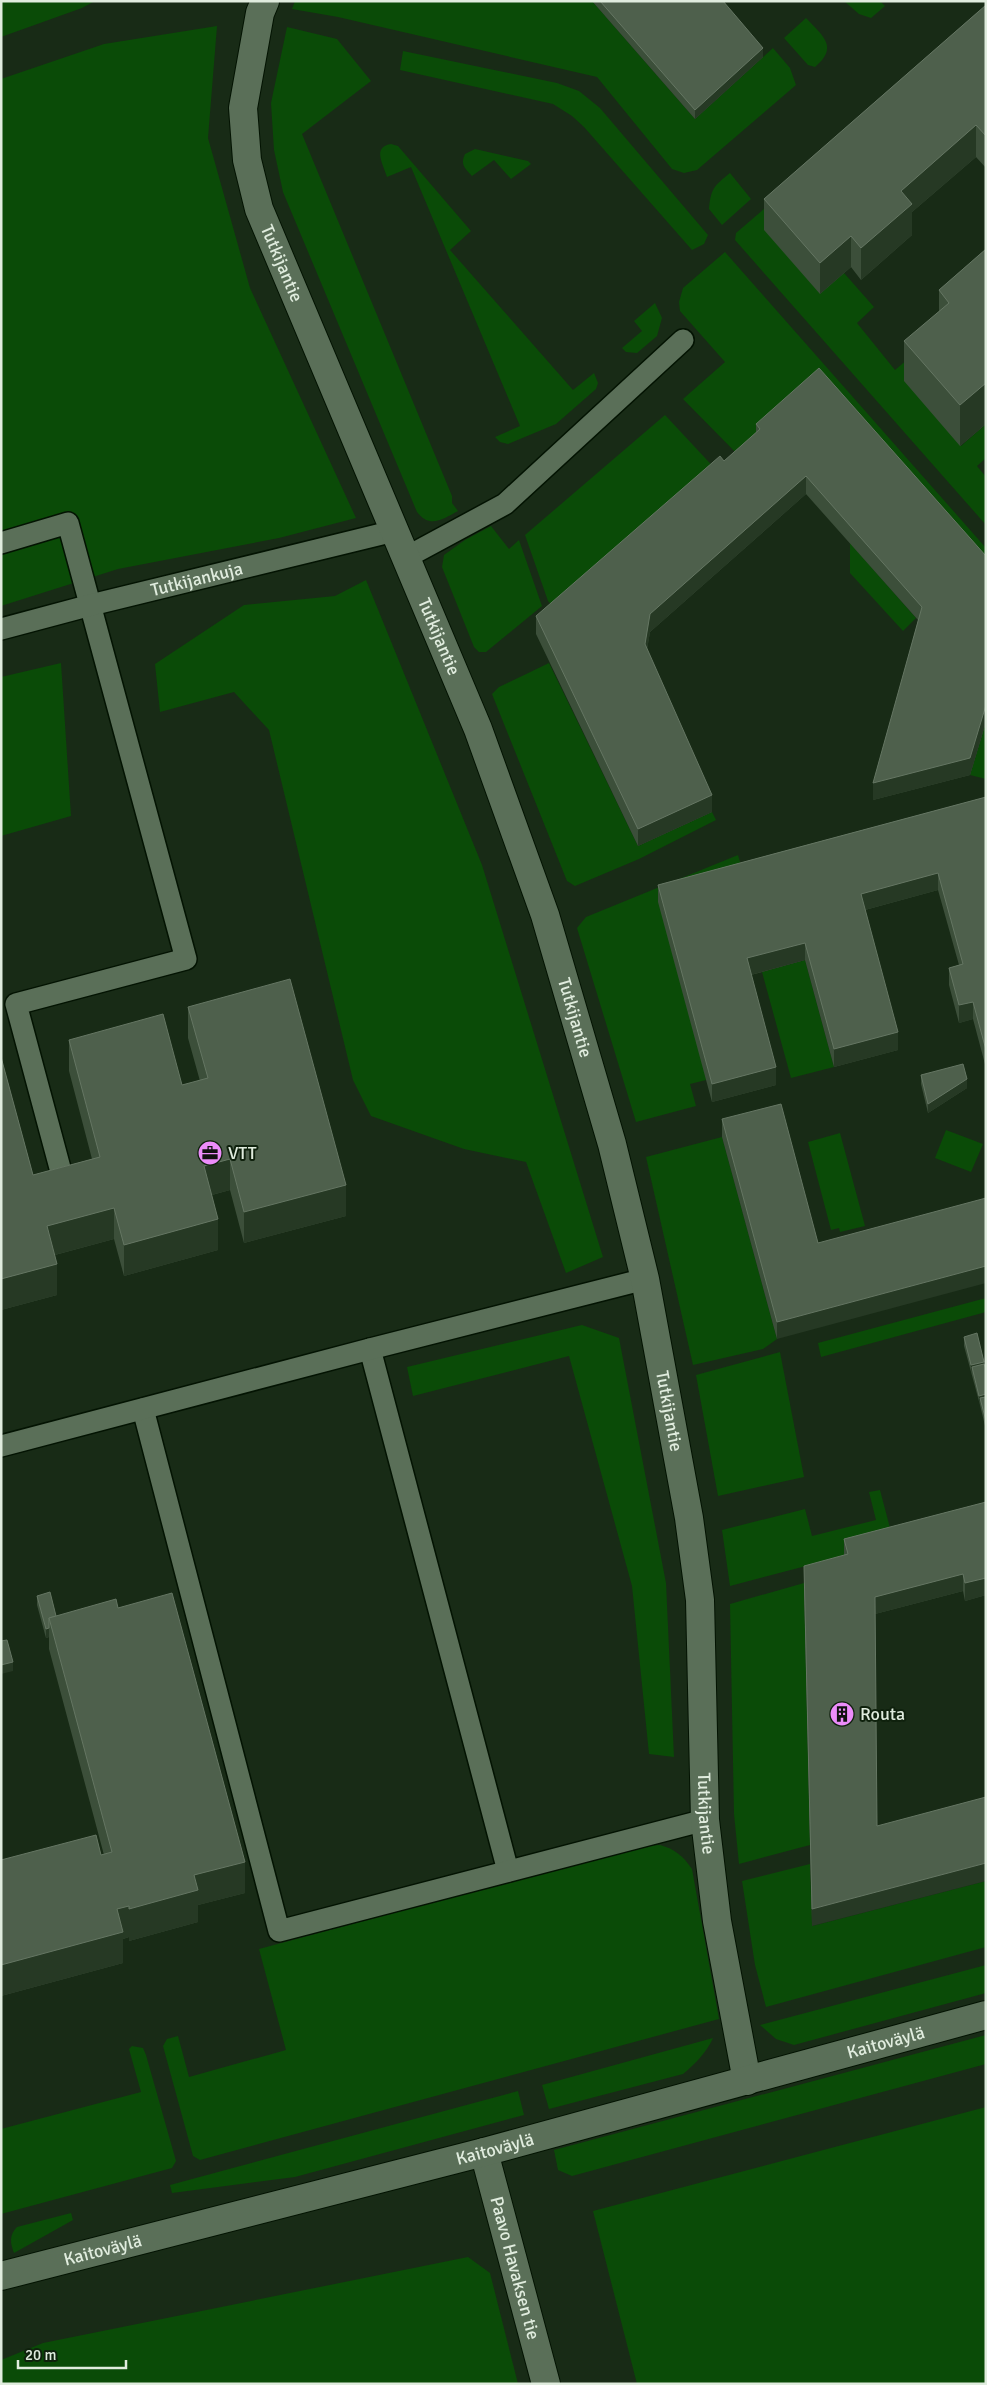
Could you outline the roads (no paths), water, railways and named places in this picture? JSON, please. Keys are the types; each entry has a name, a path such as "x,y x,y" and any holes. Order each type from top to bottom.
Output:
{"street":[{"name":"Tutkijantie","path":"264,1 260,13 244,108 248,160 259,209 478,730 546,914 612,1144 645,1279 689,1518 700,1600 705,1820 717,1921 748,2081"},
{"name":"Kaitoväylä","path":"1,2276 484,2152 748,2081 986,2014"},
{"name":"Paavo Havaksen tie","path":"484,2152 546,2384"}],"lane":[{"path":"405,558 505,504 683,340"},
{"path":"1,543 68,523 186,959 16,1004 60,1168"},
{"name":"Tutkijankuja","path":"1,629 394,530"},
{"path":"1,1446 645,1279"},
{"path":"370,1349 508,1871"},
{"path":"142,1409 279,1931 705,1820"}],"place":[{"name":"VTT","path":"210,1153"},
{"name":"Routa","path":"842,1714"}]}
